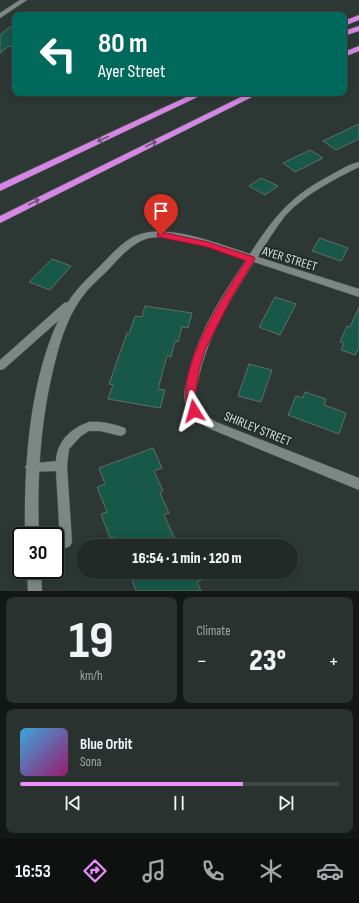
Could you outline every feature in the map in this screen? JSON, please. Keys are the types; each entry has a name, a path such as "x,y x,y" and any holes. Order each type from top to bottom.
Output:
{"highway":[{"path":"347,23 359,17"},
{"path":"347,33 359,28"},
{"path":"347,54 359,48"},
{"path":"0,188 196,96"},
{"path":"0,220 250,96"}],"street":[{"path":"0,16 24,0"},
{"name":"SHIRLEY STREET","path":"359,164 313,189 287,209 272,228 229,294 200,350 190,398 194,411 201,418 212,425 359,484"},
{"name":"AYER STREET","path":"73,302 88,284 118,254 137,239 149,235 161,235 208,244 359,293"},
{"path":"0,366 73,302"},
{"path":"32,527 31,467 34,436 45,379 61,325 73,302"},
{"path":"34,579 35,591"}],"lane":[{"path":"66,542 61,466 62,448 79,429 85,427 94,426 121,431"},
{"path":"31,467 61,466"}],"building":[{"path":"12,25 12,47 9,46 0,53 0,35"},
{"path":"359,124 359,139 336,150 323,141"},
{"path":"310,150 323,158 295,172 283,163"},
{"path":"261,178 278,186 265,195 249,186"},
{"path":"320,238 348,248 341,261 312,251"},
{"path":"52,259 71,266 50,290 29,282"},
{"path":"275,297 296,304 280,335 259,327"},
{"path":"145,306 192,313 188,328 182,327 178,342 175,341 171,357 167,356 158,389 165,390 160,408 108,399 113,385 109,384 127,333 129,334 135,316 142,317"},
{"path":"359,307 359,348 355,355 341,350 344,343 340,342 347,326 350,327"},
{"path":"249,364 272,370 261,402 238,396"},
{"path":"305,392 326,399 324,405 346,413 339,434 288,415 296,396 303,398"},
{"path":"153,448 162,468 154,471 163,491 160,493 169,513 164,515 175,539 110,538 101,514 107,512 97,487 105,484 99,468"},
{"path":"132,579 204,579 197,582 201,591 136,591"}],"route":[{"path":"161,235 174,236 208,244 251,259 229,294 200,350 194,370 190,398 194,411"}]}
